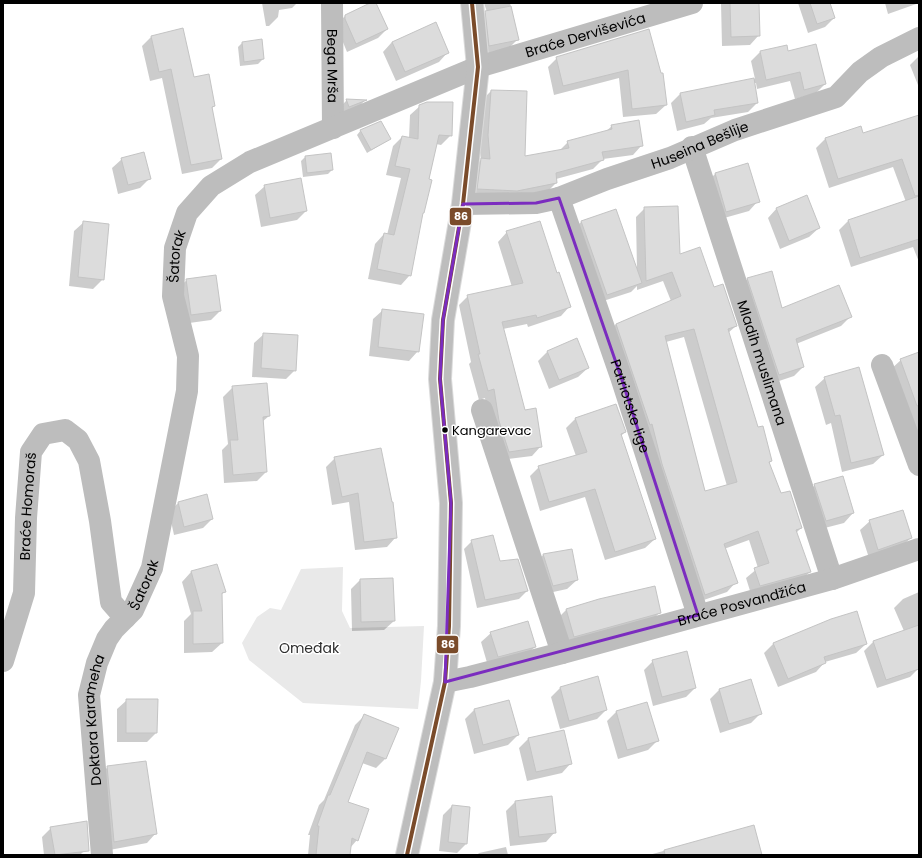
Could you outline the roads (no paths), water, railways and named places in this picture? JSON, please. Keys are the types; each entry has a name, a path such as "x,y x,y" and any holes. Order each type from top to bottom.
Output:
{"street":[{"name":"Bega Mrša","path":"332,3 333,128"},
{"path":"407,855 445,682 449,626 451,503 440,379 443,320 464,204 478,67 472,3"},
{"name":"Braće Derviševića","path":"478,67 692,3"},
{"name":"Huseina Bešlije","path":"464,204 536,203 559,198 608,179 670,158 692,147 735,130 836,97 865,68 919,38"},
{"name":"Šatorak","path":"125,618 133,610 152,568 187,391 188,356 173,296 175,248 187,212 211,186 250,162 478,67"},
{"name":"Mladih muslimana","path":"692,147 832,579"},
{"name":"Patriotske lige","path":"559,198 621,377 698,615"},
{"path":"882,365 919,464"},
{"path":"482,410 562,653"},
{"name":"Braće Homoraš","path":"3,661 24,592 26,518 31,452 43,434 65,430 78,440 89,461 100,520 111,602 125,618"},
{"name":"Braće Posvandžića","path":"445,682 562,653 832,579 919,549"},
{"name":"Doktora Karameha","path":"102,855 89,695 97,663 107,639 125,618"}],"place":[{"name":"Kangarevac","path":"445,430"}],"park label":[{"name":"Omeđak","path":"309,648"}]}
